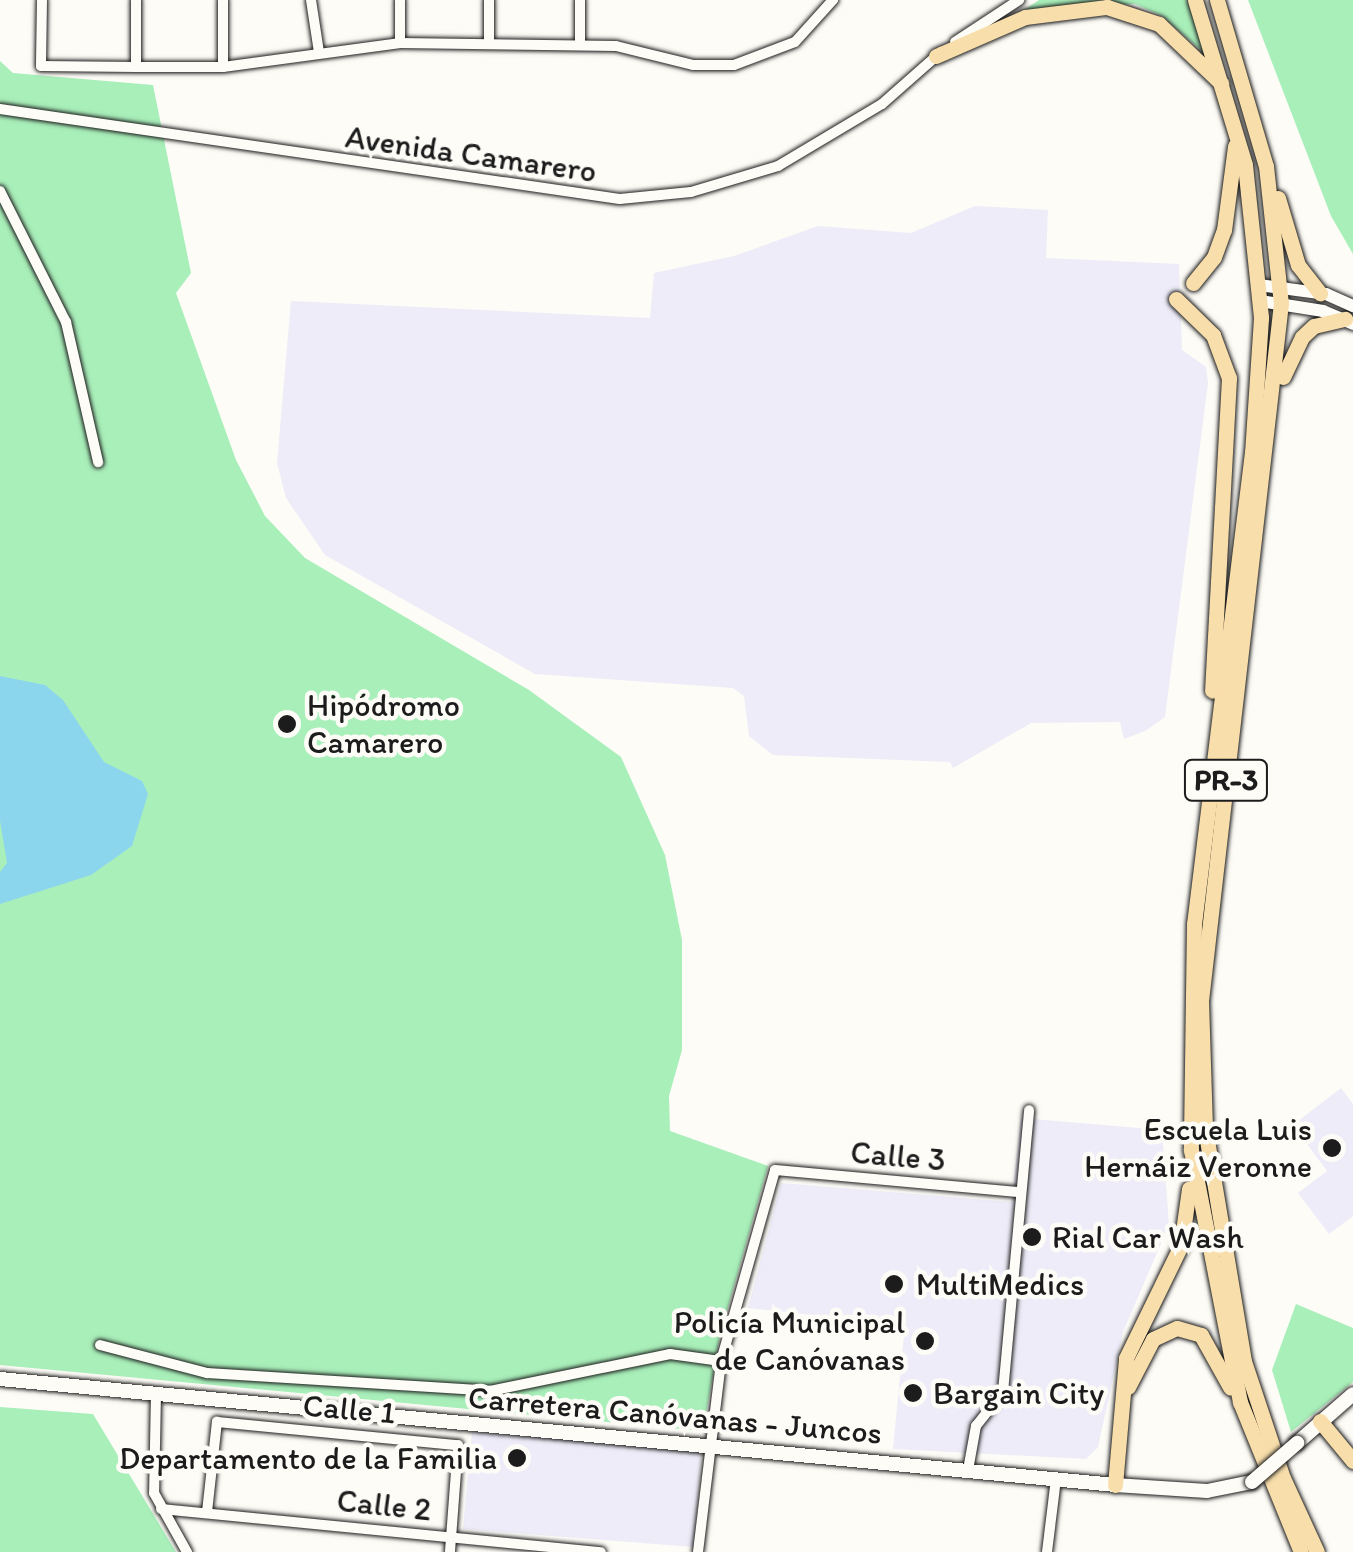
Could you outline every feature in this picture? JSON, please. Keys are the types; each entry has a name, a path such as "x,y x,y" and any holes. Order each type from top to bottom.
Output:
{"main road":[{"name":"PR-3","path":"1195,0 1236,132 1260,293 1252,452 1190,970 1191,1150 1240,1402 1301,1552"},
{"name":"PR-3","path":"1216,0 1266,166 1281,295 1273,414 1209,926 1202,1083 1218,1232 1244,1361 1317,1552"},
{"path":"936,56 1025,17 1107,6 1159,24 1224,86"},
{"path":"1192,283 1214,257 1224,230 1236,132"},
{"path":"1266,166 1298,265 1320,293"},
{"path":"1176,298 1214,335 1229,378 1212,766"},
{"path":"1273,414 1302,337 1314,326 1350,316"},
{"path":"1115,1485 1130,1345 1182,1244 1191,1150"},
{"path":"1126,1390 1153,1339 1163,1330 1190,1329 1208,1343 1240,1402"},
{"name":"Carretera Canóvanas - Juncos","path":"0,1379 1207,1491 1252,1482 1353,1394"},
{"path":"1320,1420 1353,1461"}],"street":[{"path":"42,0 42,66 136,68 223,67 400,43 580,45 734,65 795,42 834,0"},
{"path":"136,0 136,68"},
{"path":"223,0 223,67"},
{"path":"311,0 318,52"},
{"path":"400,0 400,43"},
{"path":"489,0 489,44"},
{"path":"580,0 580,45"},
{"name":"Avenida Camarero","path":"0,109 620,199 691,192 778,166 882,104 936,56 1007,4 1019,0"},
{"path":"0,191 66,322 98,462"},
{"path":"1260,293 1320,293 1350,316"},
{"path":"1281,295 1350,316"},
{"path":"968,1470 976,1426 1003,1392 1018,1192 1029,1110"},
{"name":"Calle 3","path":"721,1360 774,1170 1018,1192"},
{"path":"100,1346 208,1373 490,1391 670,1354 721,1360 698,1552"},
{"path":"156,1393 154,1485 161,1509 187,1552"},
{"name":"Calle 1","path":"208,1512 218,1422 458,1444 450,1552"},
{"path":"1047,1552 1056,1479"},
{"name":"Calle 2","path":"161,1509 601,1552"}],"shaded area":[{"path":"975,206 1048,210 1046,258 1179,264 1182,350 1206,367 1208,383 1165,717 1145,731 1124,739 1120,722 1031,723 953,768 950,762 773,755 749,736 744,696 733,688 535,674 325,555 286,498 277,463 291,301 650,318 654,273 734,256 818,226 911,233"},
{"name":"Escuela Luis Hernáiz Veronne","path":"1341,1088 1353,1104 1353,1216 1329,1234 1298,1193 1327,1171 1293,1125"},
{"path":"1021,1118 1162,1130 1169,1225 1123,1332 1098,1447 1086,1459 893,1449 905,1325 748,1308 781,1183 1011,1202"},
{"path":"472,1432 695,1449 701,1456 694,1547 463,1529"}],"green space":[{"path":"1039,0 1190,0 1204,53 1162,16 1135,4 1024,10"},
{"path":"1248,0 1353,0 1353,254 1331,216"},
{"name":"Hipódromo Camarero","path":"0,61 13,73 153,85 191,273 176,293 236,460 265,516 305,558 529,690 621,757 665,855 682,940 682,1050 669,1096 670,1131 768,1166 720,1336 703,1431 0,1365"},
{"path":"1296,1304 1353,1328 1353,1382 1291,1432 1272,1370"},
{"path":"0,1407 93,1414 176,1552 0,1552"}],"water":[{"path":"0,676 45,685 63,700 104,762 142,781 148,794 132,846 91,875 0,904 0,872 7,863 0,821"}],"place":[{"name":"Hipódromo Camarero","path":"287,724"},
{"name":"Escuela Luis Hernáiz Veronne","path":"1332,1148"},
{"name":"Rial Car Wash","path":"1032,1237"},
{"name":"MultiMedics","path":"894,1284"},
{"name":"Policía Municipal de Canóvanas","path":"925,1341"},
{"name":"Bargain City","path":"913,1393"},
{"name":"Departamento de la Familia","path":"517,1458"}]}
